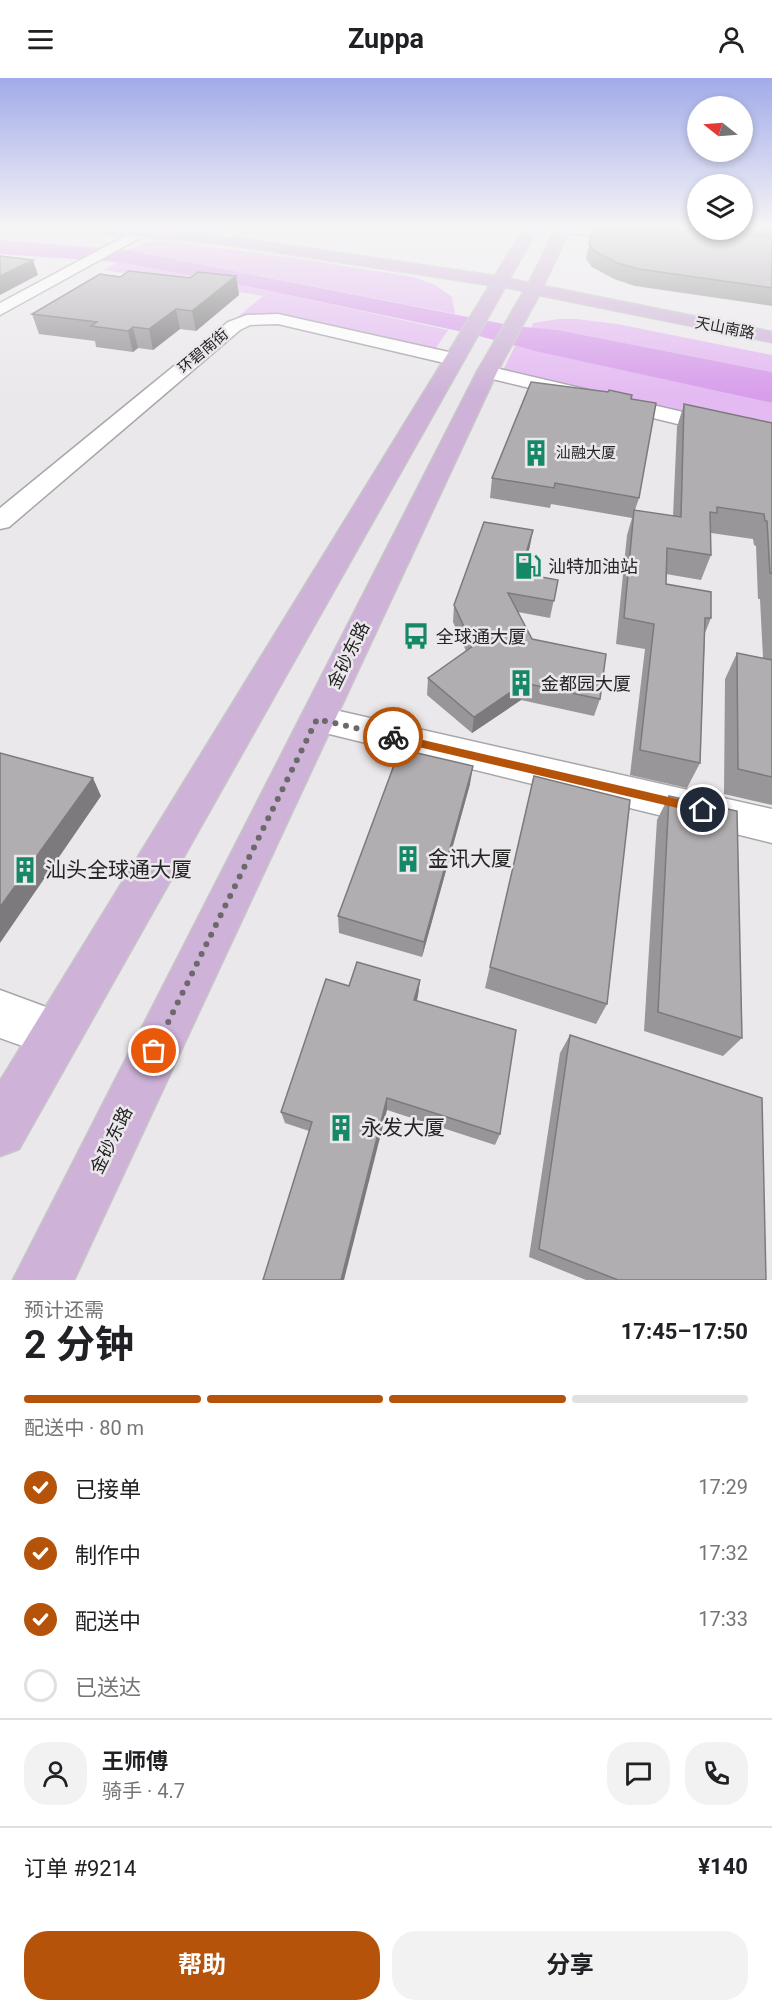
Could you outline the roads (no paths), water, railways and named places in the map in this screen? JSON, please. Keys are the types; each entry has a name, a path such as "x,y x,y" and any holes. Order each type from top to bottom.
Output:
{"main road":[{"path":"449,283 467,295 483,338 543,314"},
{"name":"金砂东路","path":"43,1280 317,719 483,338 501,283"},
{"name":"天山南路","path":"531,283 716,327 772,337"},
{"name":"天山南路","path":"536,284 637,296 772,325"},
{"name":"金砂东路","path":"0,1130 56,1034 483,338 536,284"},
{"path":"600,286 637,296"},
{"path":"563,312 624,316 716,327"},
{"name":"天山南路","path":"624,316 772,347"}],"street":[{"path":"0,310 49,283"},
{"name":"环碧南街","path":"4,515 234,326 247,320 278,319 483,338 772,440"},
{"path":"317,719 772,826"},
{"path":"0,1014 56,1034"}],"place":[{"name":"汕融大厦","path":"536,453"},
{"name":"汕特加油站","path":"528,566"},
{"name":"全球通大厦","path":"416,636"},
{"name":"金都园大厦","path":"521,683"},
{"name":"金讯大厦","path":"408,859"},
{"name":"汕头全球通大厦","path":"25,870"},
{"name":"永发大厦","path":"341,1128"}]}
